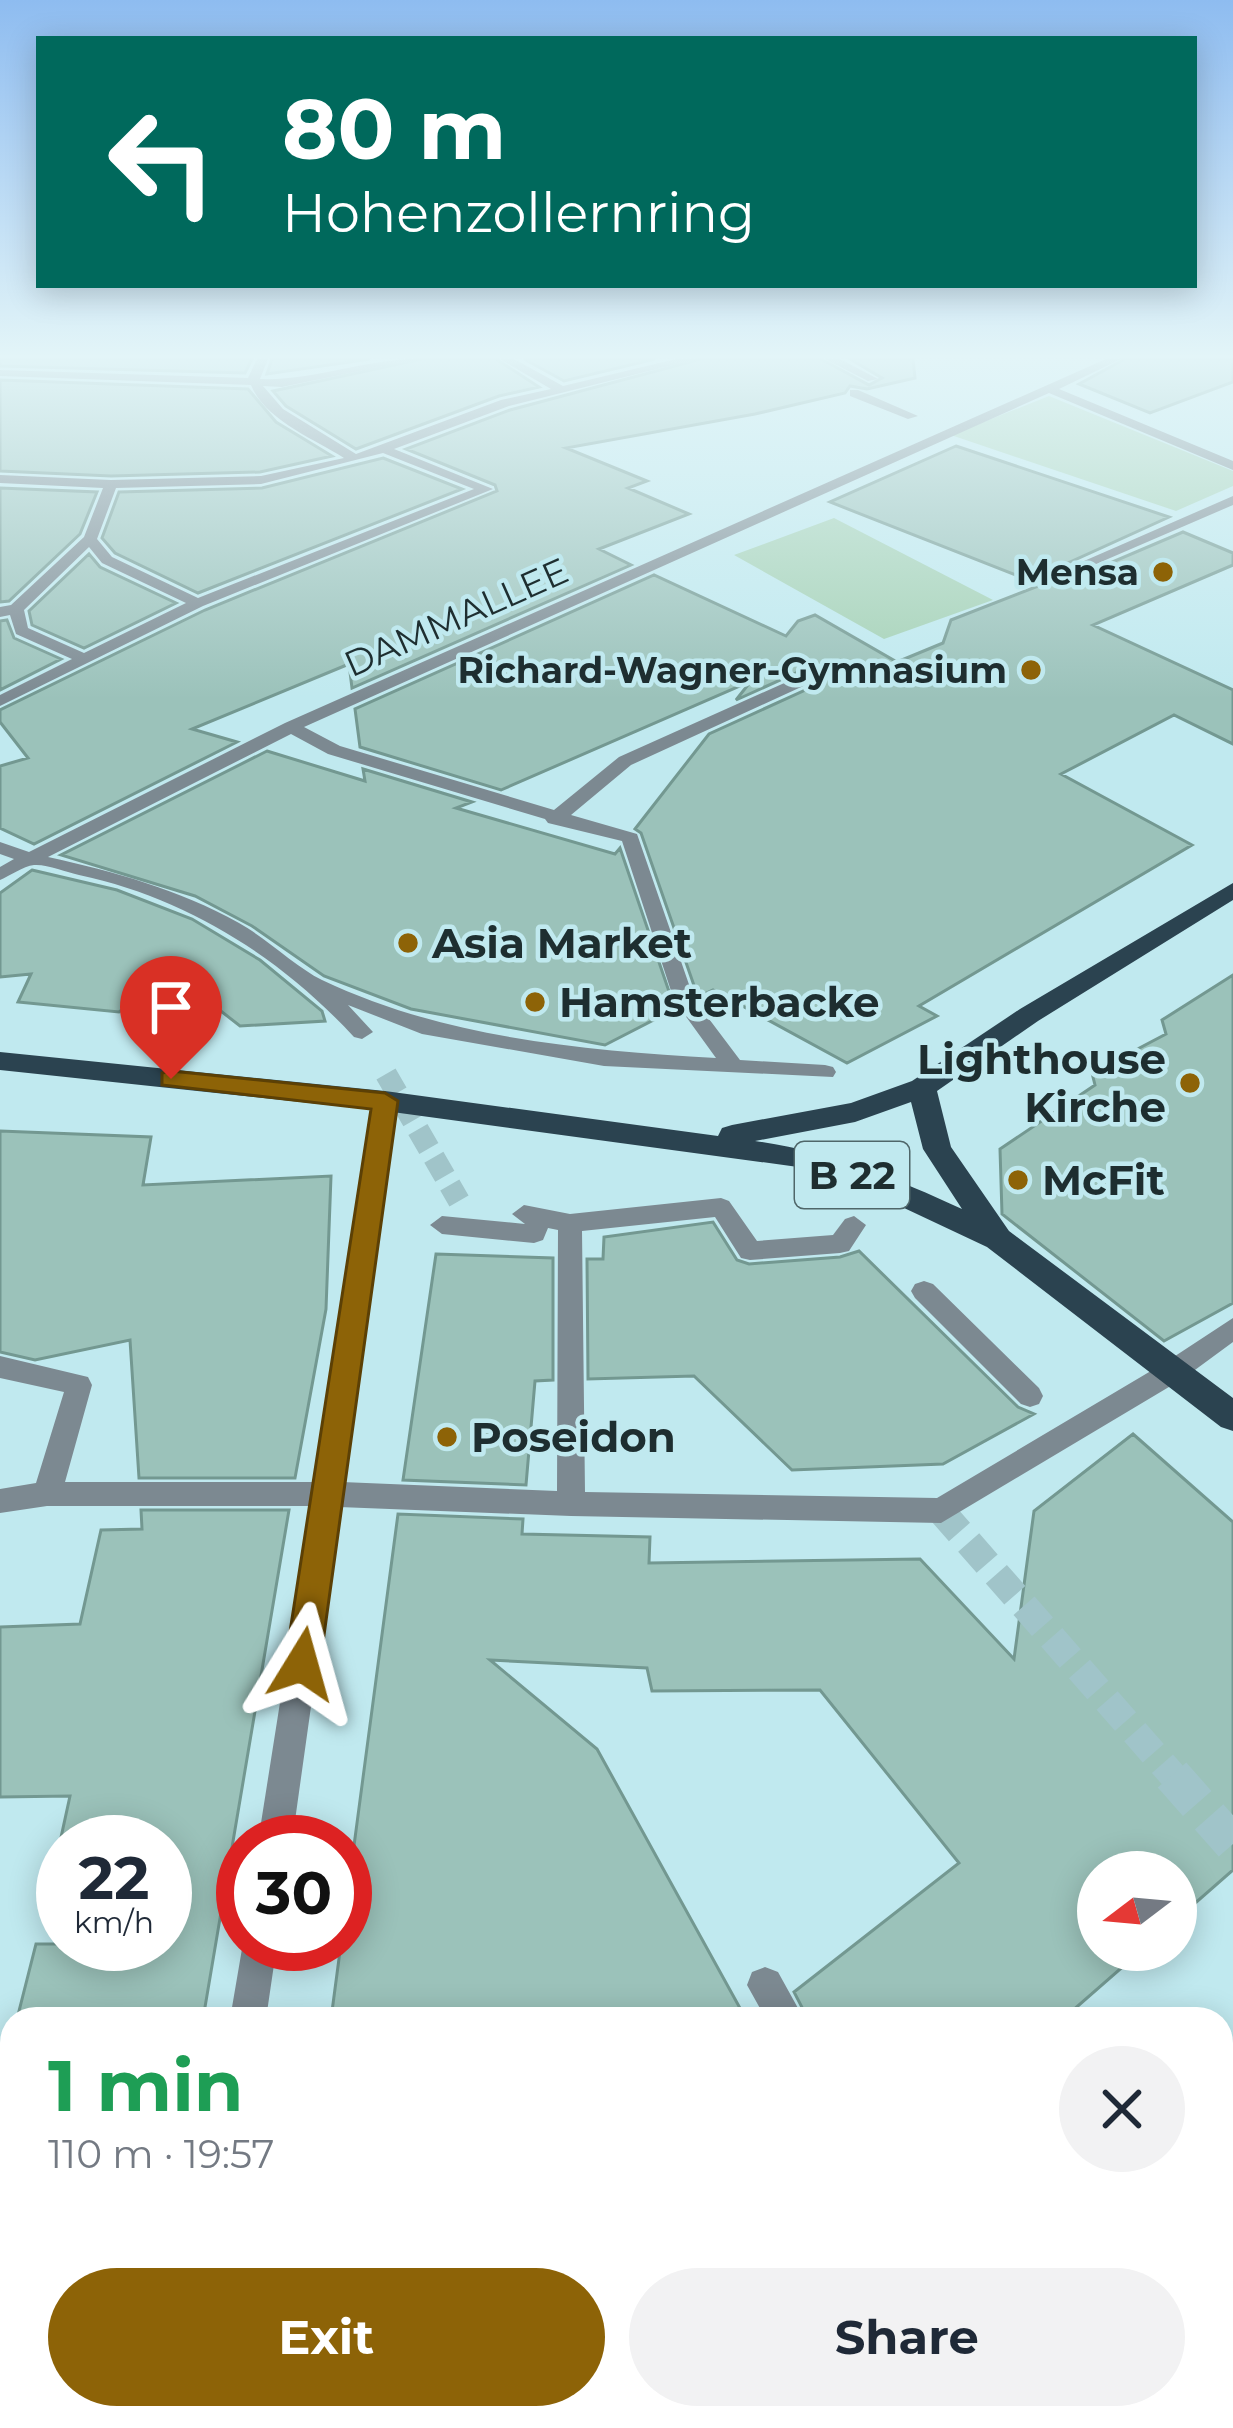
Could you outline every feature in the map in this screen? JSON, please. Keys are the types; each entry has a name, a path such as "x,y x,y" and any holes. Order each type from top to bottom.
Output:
{"main road":[{"name":"B 22","path":"696,1139 782,1129 922,1088 1029,1015 1233,890"},
{"name":"B 22","path":"0,1061 385,1101 696,1139 800,1157 878,1184 998,1239 1233,1417"},
{"name":"B 22","path":"922,1088 937,1149 998,1239"}],"street":[{"path":"0,479 111,484 261,480 295,472"},
{"path":"0,701 197,603 486,489 443,472"},
{"name":"DAMMALLEE","path":"0,874 291,727 863,472"},
{"path":"84,658 21,632 8,611 90,539 111,484"},
{"path":"1075,568 1233,500"},
{"path":"90,539 107,560 197,603"},
{"path":"554,819 625,761 806,679"},
{"path":"291,727 334,750 630,838 684,1000 735,1068"},
{"path":"0,848 27,860 142,886 244,934 321,986 422,1027 604,1059 825,1072"},
{"path":"321,986 362,1032"},
{"path":"279,1815 385,1101"},
{"path":"442,1225 534,1234 531,1215 570,1223 721,1207 750,1252 840,1244 854,1225"},
{"path":"570,1223 571,1504"},
{"path":"924,1292 1030,1396"},
{"path":"0,1501 46,1494 327,1494 571,1504 941,1510 1175,1370 1233,1328"},
{"path":"0,1367 79,1384 46,1494"},
{"path":"250,2007 256,1971"},
{"path":"765,1985 779,2007"}],"green space":[{"path":"1061,472 1233,472 1233,486 1176,511"},
{"path":"834,518 993,600 884,639 734,555"}],"building":[{"path":"29,472 249,472 111,476"},
{"path":"325,472 419,472 462,489 198,593 115,553 102,538 119,492 262,488"},
{"path":"464,472 626,472 647,481 628,488 689,514 599,549 631,565 352,688 349,664 192,729 237,742 34,844 0,828 0,766 28,758 0,722 0,710 205,610 497,491 495,485"},
{"path":"897,472 1035,472 1169,517 1066,564 1067,572 1082,575 1183,532 1233,553 1233,565 1093,625 1233,690 1233,744 1174,715 1061,774 1192,845 919,1006 937,1016 847,1063 713,990 698,997 641,833 635,829 709,734 814,686 815,673 798,672 736,700 751,681 501,790 360,747 355,709 654,575 786,636 798,621 815,615 897,662 943,643 951,620 1041,585 830,502"},
{"path":"0,488 97,492 80,534 9,601 0,602"},
{"path":"89,554 100,567 176,603 84,648 32,625 29,611"},
{"path":"7,620 14,638 61,659 0,690 0,621"},
{"path":"267,751 365,781 363,769 472,802 456,808 615,854 620,848 675,1009 605,1045 411,1009 324,976 252,926 195,896 61,855"},
{"path":"32,870 117,890 192,919 260,960 322,1011 325,1021 240,1026 217,1008 135,1000 119,1012 18,1002 31,974 0,977 0,893"},
{"path":"1233,975 1233,1303 1164,1341 1002,1214 1000,1149 1095,1085 1092,1073 1166,1034 1162,1020"},
{"path":"0,1131 151,1137 143,1185 331,1176 326,1309 295,1478 139,1478 130,1340 35,1360 0,1352"},
{"path":"713,1222 737,1260 749,1264 840,1257 859,1251 1018,1407 1034,1414 943,1464 792,1470 694,1376 588,1379 587,1259 603,1259 604,1237"},
{"path":"436,1254 553,1258 553,1380 535,1381 526,1485 403,1480"},
{"path":"1133,1434 1233,1522 1233,1870 1197,1902 1197,1851 1077,1851 1077,1971 1118,1971 1077,2007 802,2007 794,1992 959,1863 820,1690 652,1691 647,1668 490,1660 597,1749 739,2007 333,2007 337,1971 372,1971 372,1815 358,1815 398,1514 523,1519 522,1534 650,1537 649,1563 920,1559 1014,1659 1034,1511"},
{"path":"141,1510 289,1510 237,1815 216,1815 216,1942 205,2007 20,2007 36,1944 36,1971 192,1971 192,1815 66,1815 70,1796 0,1797 0,1627 80,1624 101,1530 142,1529"}],"tunnel":[{"path":"386,1074 459,1201"},
{"path":"941,1511 1175,1778"},
{"path":"1172,1775 1233,1844"}],"place":[{"name":"Mensa","path":"1163,572"},
{"name":"Richard-Wagner-Gymnasium","path":"1031,670"},
{"name":"Asia Market","path":"408,943"},
{"name":"Hamsterbacke","path":"535,1002"},
{"name":"Lighthouse Kirche","path":"1190,1083"},
{"name":"McFit","path":"1018,1180"},
{"name":"Poseidon","path":"447,1437"}],"route":[{"path":"171,1079 385,1101 302,1664"}]}
